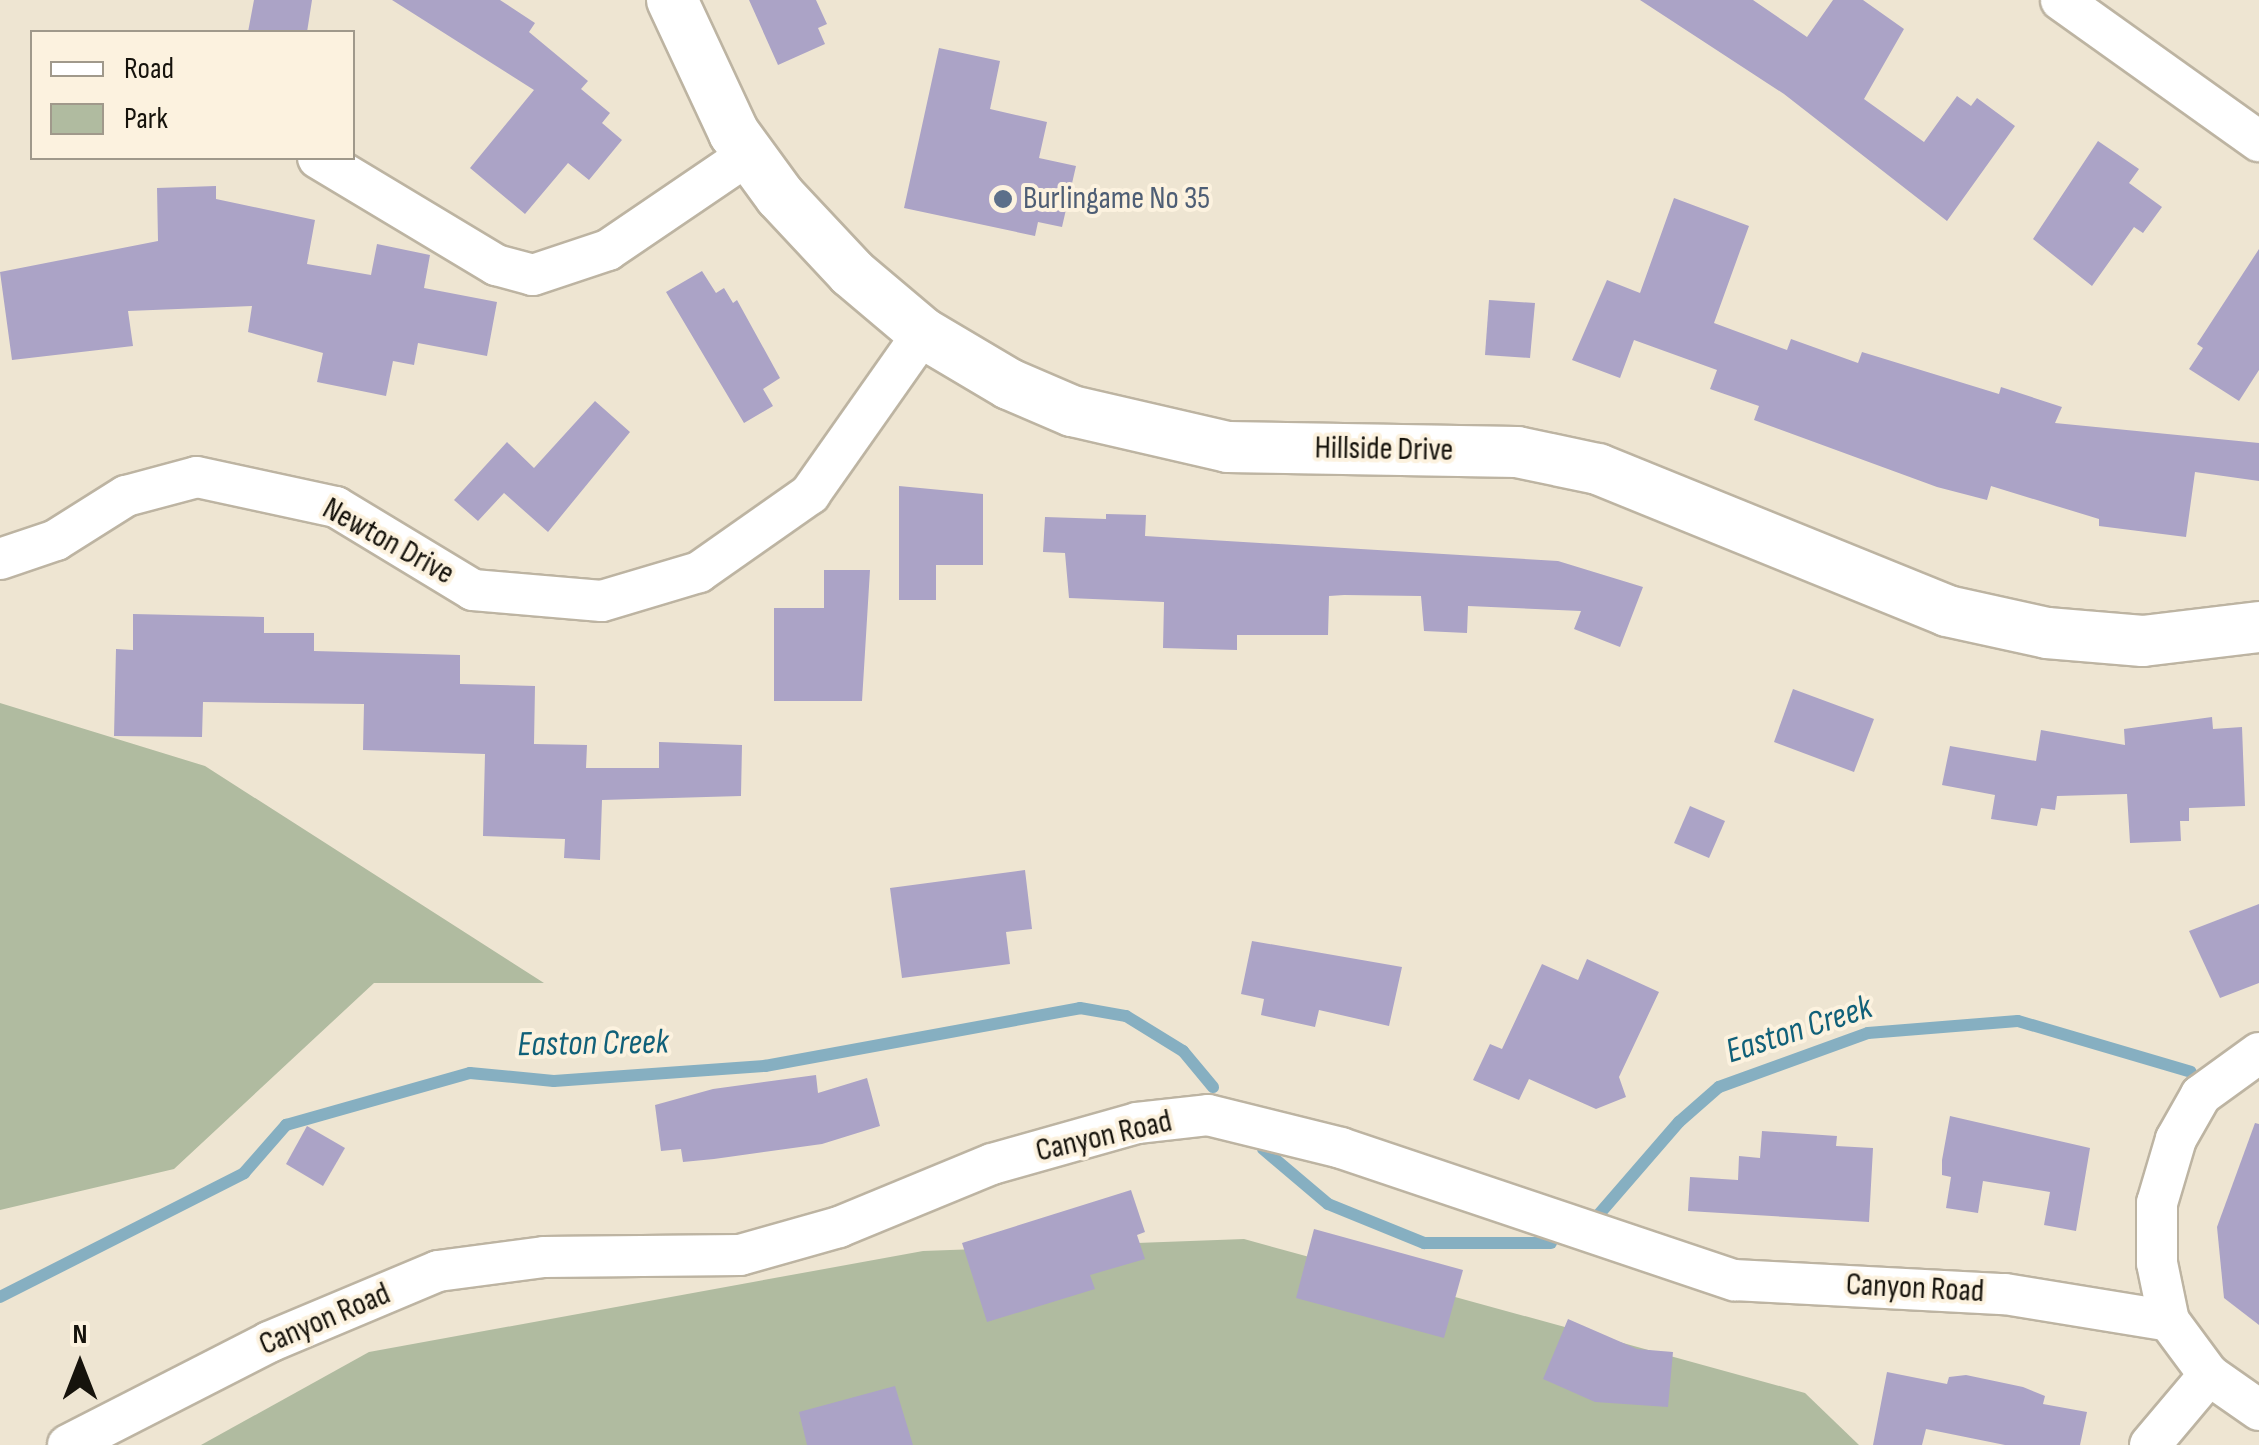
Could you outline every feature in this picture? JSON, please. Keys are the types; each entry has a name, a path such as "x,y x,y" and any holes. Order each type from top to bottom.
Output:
{"main road":[{"name":"Hillside Drive","path":"672,0 749,154 852,273 923,333 1009,384 1140,429 1228,447 1516,452 1598,469 1948,611 2047,633 2144,641 2259,628"}],"street":[{"path":"2061,0 2259,141"},
{"path":"321,160 496,265 533,275 608,250 749,154"},
{"name":"Newton Drive","path":"0,558 56,540 126,496 197,478 336,507 473,590 602,601 699,572 810,494 923,333"},
{"path":"2259,1053 2200,1096 2176,1140 2157,1203 2157,1263 2169,1321 2209,1375 2259,1410"},
{"name":"Canyon Road","path":"68,1445 269,1342 438,1271 544,1257 740,1254 839,1227 992,1164 1137,1124 1208,1115 1341,1148 1734,1280 2004,1294 2169,1321"},
{"path":"2150,1445 2209,1375"}],"green space":[{"path":"0,703 205,766 544,983 374,983 174,1169 0,1210"},
{"path":"1244,1239 1805,1393 1859,1445 201,1445 369,1352 923,1251"}],"building":[{"path":"254,0 312,0 307,30 248,30"},
{"path":"392,0 500,0 535,23 529,32 588,81 581,89 610,113 602,123 622,140 589,180 568,163 525,214 470,168 534,90"},
{"path":"749,0 816,0 827,24 818,28 825,44 778,65"},
{"path":"1640,0 1753,0 1807,37 1833,0 1863,0 1904,29 1864,99 1924,142 1957,96 1971,106 1977,98 2015,126 1947,221 1784,94"},
{"path":"939,48 1000,61 990,109 1047,122 1039,158 1076,166 1062,227 1038,222 1035,236 904,208"},
{"path":"2098,141 2139,169 2129,183 2162,207 2143,233 2134,227 2092,286 2033,239"},
{"path":"216,186 216,199 315,220 307,264 371,275 377,244 430,255 424,288 497,302 487,356 418,343 414,365 393,361 386,396 317,382 323,353 248,332 252,306 128,311 133,346 12,360 0,272 158,241 157,188"},
{"path":"1674,198 1749,226 1714,323 1787,350 1791,339 1858,363 1862,352 1999,394 2001,387 2062,407 2055,423 2259,443 2259,481 2195,472 2186,537 2099,526 2099,519 1991,486 1987,500 1937,487 1754,420 1759,406 1710,389 1717,370 1634,340 1620,378 1572,360 1607,280 1640,293"},
{"path":"2259,249 2259,370 2239,401 2189,369 2203,348 2197,344"},
{"path":"702,271 716,293 724,288 733,303 737,300 780,378 763,389 773,406 744,423 666,292"},
{"path":"1489,300 1535,303 1530,358 1485,355"},
{"path":"595,401 630,432 548,532 504,493 478,521 454,500 507,442 534,468"},
{"path":"899,486 983,494 983,565 936,565 936,600 899,600"},
{"path":"1106,514 1146,515 1145,536 1558,561 1643,587 1620,647 1574,629 1581,611 1468,606 1467,633 1424,631 1421,596 1344,595 1329,596 1328,635 1237,635 1237,650 1163,648 1164,602 1069,598 1065,553 1043,552 1045,517 1106,519"},
{"path":"824,570 870,570 862,701 774,701 774,608 824,608"},
{"path":"133,614 264,617 264,633 314,633 314,651 460,655 460,684 535,686 534,744 587,745 586,768 659,768 659,742 742,745 741,796 602,800 600,860 564,858 565,839 483,836 485,754 363,750 364,704 203,702 202,737 114,736 116,649 133,650"},
{"path":"1793,689 1874,719 1854,772 1774,742"},
{"path":"2212,717 2213,729 2242,727 2245,806 2189,808 2189,821 2180,821 2181,841 2130,843 2127,794 2057,796 2055,810 2041,808 2037,826 1991,819 1995,795 1942,785 1950,746 2036,761 2041,730 2125,745 2124,729"},
{"path":"1690,806 1725,821 1709,858 1674,843"},
{"path":"1025,870 1032,929 1006,932 1010,964 902,978 890,888"},
{"path":"2259,904 2259,983 2220,998 2189,931"},
{"path":"1252,941 1402,967 1389,1026 1319,1010 1315,1027 1261,1015 1264,999 1241,994"},
{"path":"1587,959 1659,992 1619,1077 1626,1097 1596,1109 1529,1079 1519,1100 1473,1080 1490,1044 1502,1049 1542,964 1578,980"},
{"path":"816,1075 818,1093 867,1078 880,1126 822,1144 714,1159 683,1162 681,1149 661,1151 655,1105 713,1089"},
{"path":"1950,1116 2090,1148 2076,1231 2044,1225 2050,1192 1983,1181 1978,1213 1946,1208 1951,1177 1942,1175 1942,1160"},
{"path":"2255,1123 2259,1124 2259,1325 2224,1298 2217,1227"},
{"path":"307,1126 345,1148 323,1186 286,1164"},
{"path":"1762,1131 1837,1136 1836,1146 1873,1148 1869,1222 1688,1211 1690,1177 1738,1180 1739,1156 1760,1158"},
{"path":"1131,1190 1145,1232 1137,1235 1145,1259 1090,1275 1095,1289 987,1322 962,1243"},
{"path":"1314,1229 1463,1270 1444,1338 1296,1298"},
{"path":"1568,1319 1637,1349 1673,1352 1668,1407 1595,1402 1543,1379"},
{"path":"1887,1372 1947,1384 1949,1377 1966,1375 2023,1387 2045,1396 2043,1404 2087,1412 2080,1445 2005,1445 1926,1429 1922,1445 1873,1445"},
{"path":"895,1386 913,1445 807,1445 799,1412"}],"waterway":[{"name":"Easton Creek","path":"0,1297 244,1173 286,1125 470,1073 554,1081 765,1066 1080,1008 1126,1016 1183,1051 1213,1087"},
{"name":"Easton Creek","path":"1594,1220 1679,1122 1719,1087 1868,1033 2018,1021 2191,1072"},
{"name":"Easton Creek","path":"1263,1149 1328,1204 1424,1243 1551,1243"}],"place":[{"name":"Burlingame No 35","path":"1003,199"}]}
